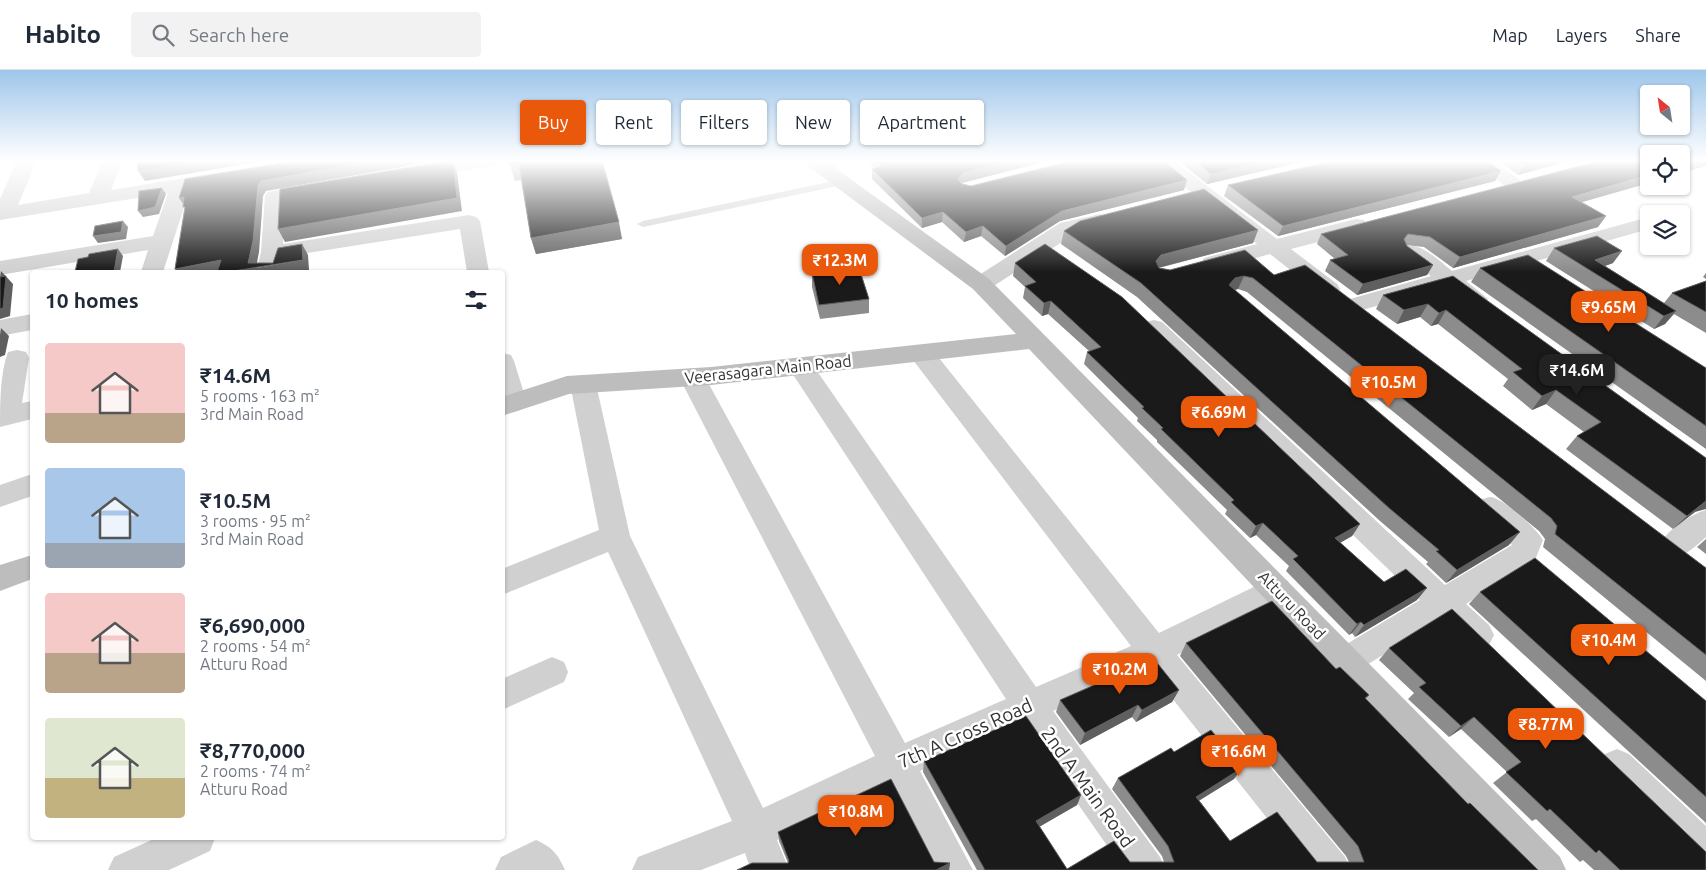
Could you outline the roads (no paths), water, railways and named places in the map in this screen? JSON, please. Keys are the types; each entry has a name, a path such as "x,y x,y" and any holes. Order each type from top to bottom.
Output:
{"street":[{"path":"2,213 9,197"},
{"path":"2,213 101,197"},
{"path":"153,270 177,197"},
{"path":"268,270 272,252 275,197"},
{"name":"Atturu Road","path":"874,197 981,284 1548,870"},
{"path":"1177,199 1184,197"},
{"path":"1209,197 1374,323"},
{"path":"981,284 1056,253 1068,228 1115,216"},
{"path":"1192,268 1375,220"},
{"path":"272,252 469,221 478,270"},
{"path":"1351,306 1640,225"},
{"path":"0,268 162,241"},
{"path":"1411,250 1497,314"},
{"path":"1522,258 1547,274"},
{"path":"1135,310 1500,655"},
{"path":"0,328 30,322"},
{"name":"Veerasagara Main Road","path":"508,405 568,385 692,377 801,367 1036,340"},
{"path":"922,354 1154,652 1332,870"},
{"path":"17,358 4,418 30,411"},
{"name":"2nd A Main Road","path":"801,367 1029,705 1147,870"},
{"path":"692,377 954,870"},
{"path":"505,383 508,405"},
{"path":"583,384 616,536 755,831 770,870"},
{"path":"0,496 30,486"},
{"path":"1346,661 1443,601 1536,561 1528,540 1474,495"},
{"path":"1674,548 1706,521"},
{"path":"505,582 616,536"},
{"path":"0,578 30,568"},
{"name":"7th A Cross Road","path":"651,870 755,831 898,763 1154,652 1277,590"},
{"path":"505,694 552,672"},
{"path":"1599,750 1706,852"},
{"path":"127,870 193,840"},
{"path":"514,870 536,859 546,870"}],"lane":[{"path":"643,224 743,197"}]}
